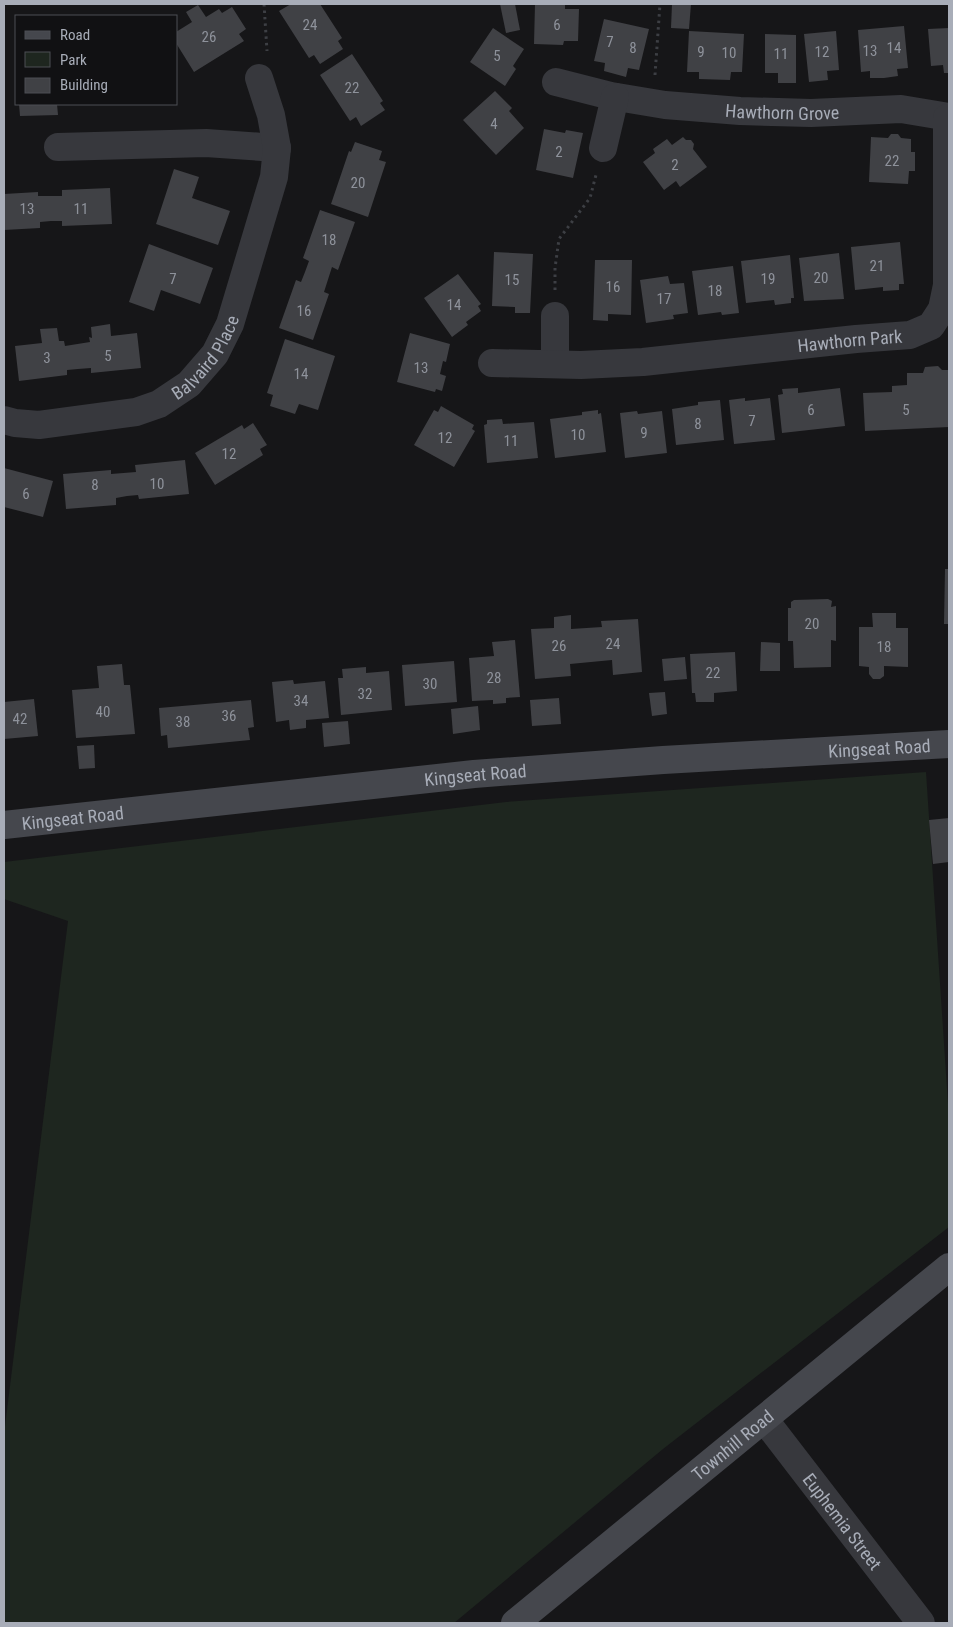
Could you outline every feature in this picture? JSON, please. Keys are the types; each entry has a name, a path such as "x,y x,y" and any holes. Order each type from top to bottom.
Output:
{"street":[{"name":"Balvaird Place","path":"4,420 39,425 136,412 158,404 189,384 215,354 230,324 274,177 277,148 271,115 259,78"},
{"name":"Hawthorn Grove","path":"556,82 615,97 654,103 740,111 811,113 901,109 948,118"},
{"path":"603,148 615,97"},
{"name":"Hawthorn Park","path":"492,363 643,362 910,335 931,326 942,309 947,285 948,118"},
{"path":"58,147 206,143 277,148"},
{"path":"555,316 555,364"},
{"name":"Kingseat Road","path":"4,826 474,774 663,760 949,744"},
{"name":"Townhill Road","path":"515,1623 949,1268"},
{"name":"Euphemia Street","path":"764,1419 921,1623"}],"path":[{"path":"259,78 268,59 264,4"},
{"path":"654,103 660,4"},
{"path":"555,316 555,268 559,239 590,198 603,148"}],"green space":[{"path":"926,772 949,1119 949,1227 663,1449 454,1623 4,1623 4,1434 68,921 4,899 4,862 506,802"}],"building":[{"path":"291,4 320,4 342,38 338,41 343,49 320,64 314,55 309,58 279,11"},
{"path":"500,4 515,4 520,30 506,33"},
{"path":"535,4 565,4 565,9 579,9 578,41 564,41 563,45 534,44"},
{"path":"672,4 691,4 689,29 671,28"},
{"path":"198,5 206,17 219,9 222,13 232,7 246,29 239,34 244,41 194,72 178,46 178,31 192,22 186,12"},
{"path":"604,19 649,29 639,70 628,68 626,77 604,71 605,63 594,61"},
{"path":"904,26 908,68 897,69 898,76 884,78 870,78 870,71 861,72 858,30"},
{"path":"493,28 524,49 513,66 516,69 505,86 470,62"},
{"path":"949,28 949,73 944,73 943,65 931,66 928,29"},
{"path":"689,31 744,34 742,72 731,72 730,80 699,79 699,72 687,72"},
{"path":"836,31 839,70 827,71 828,80 809,82 804,34"},
{"path":"765,34 796,35 796,83 778,83 778,73 765,73"},
{"path":"352,54 383,101 380,103 385,110 361,126 356,117 350,121 320,75"},
{"path":"495,91 512,108 509,111 524,128 496,155 463,120"},
{"path":"19,105 57,105 58,115 20,116"},
{"path":"544,129 565,133 566,130 583,133 573,178 536,170"},
{"path":"891,134 898,134 901,138 911,139 911,152 915,152 915,171 909,171 908,184 869,182 871,137 888,138"},
{"path":"683,137 686,140 691,140 694,144 693,149 707,167 680,187 676,181 664,190 643,162 655,153 653,149 667,139 672,145"},
{"path":"355,142 382,151 379,160 386,162 368,217 331,204 349,151 351,152"},
{"path":"174,169 199,177 192,198 230,211 218,245 156,224"},
{"path":"110,188 112,224 62,226 62,221 51,221 40,222 40,228 4,230 4,194 38,192 38,196 62,196 62,190"},
{"path":"320,210 355,222 338,270 332,267 324,292 329,294 313,340 279,328 296,280 301,282 309,261 303,258"},
{"path":"900,242 904,284 899,284 899,290 883,291 883,287 855,290 851,247"},
{"path":"149,244 213,268 200,304 161,290 154,311 129,302"},
{"path":"494,252 533,254 530,313 515,313 515,307 492,306"},
{"path":"839,253 844,299 804,301 799,258"},
{"path":"790,255 794,298 791,298 791,303 775,305 774,300 746,303 741,261"},
{"path":"595,260 632,260 631,315 608,314 608,321 593,320"},
{"path":"733,266 739,313 722,315 721,312 698,315 692,271"},
{"path":"458,274 481,304 478,306 481,311 466,322 468,325 452,337 424,298"},
{"path":"668,276 670,284 684,283 688,313 673,315 674,319 646,323 640,280"},
{"path":"110,324 111,336 137,333 141,368 91,373 91,368 67,370 67,375 19,381 15,346 42,343 40,329 57,328 59,341 64,341 65,346 90,342 89,337 92,338 91,327"},
{"path":"410,333 450,344 446,362 443,361 440,374 446,376 442,391 436,389 435,392 397,382"},
{"path":"285,339 335,356 318,410 299,404 295,414 270,406 273,395 267,393"},
{"path":"938,366 942,370 948,370 949,427 865,431 863,393 892,392 892,386 907,385 907,373 923,373 925,367"},
{"path":"798,388 798,393 840,388 845,426 782,433 778,395 783,394 782,389"},
{"path":"745,398 745,401 770,398 775,440 734,444 729,400"},
{"path":"720,400 724,440 676,445 672,409 698,405 698,402"},
{"path":"441,406 474,425 472,429 475,431 454,467 414,445 434,410 438,412"},
{"path":"598,410 598,414 601,413 606,452 555,458 550,419 582,415 582,412"},
{"path":"637,411 638,414 662,411 667,453 625,458 620,413"},
{"path":"502,419 503,424 534,422 538,458 487,463 484,425 487,424 487,420"},
{"path":"253,423 267,445 260,449 263,455 215,485 195,453 242,425 244,429"},
{"path":"185,460 189,494 139,499 138,495 127,496 116,498 116,505 66,509 63,474 111,470 111,474 136,472 135,465"},
{"path":"4,468 53,481 43,517 4,507"},
{"path":"945,569 949,569 949,624 944,624"},
{"path":"828,599 832,601 831,607 836,606 836,641 831,640 831,667 794,668 793,641 788,641 788,608 791,608 791,602 794,600"},
{"path":"872,613 896,613 896,628 908,628 908,667 884,666 884,676 880,679 873,679 869,674 869,667 859,666 859,627 873,627"},
{"path":"571,615 571,629 602,627 601,621 638,619 642,672 613,675 612,660 570,664 571,676 535,679 531,629 554,628 554,617"},
{"path":"515,640 520,697 506,698 506,703 493,704 493,700 472,701 469,658 494,656 492,642"},
{"path":"761,642 780,643 780,671 760,671"},
{"path":"735,652 737,691 714,693 714,702 696,702 695,693 692,693 690,654"},
{"path":"685,657 687,679 664,681 662,659"},
{"path":"454,661 457,702 405,706 402,665"},
{"path":"122,664 124,685 130,685 135,734 76,738 72,690 99,688 97,666"},
{"path":"366,667 366,673 389,671 392,710 341,715 338,678 343,678 342,669"},
{"path":"293,680 294,684 325,681 329,718 306,720 306,728 290,730 289,720 276,722 272,682"},
{"path":"665,692 667,714 652,716 649,693"},
{"path":"559,698 561,724 532,726 530,700"},
{"path":"34,699 38,736 4,739 4,702"},
{"path":"251,700 254,727 248,728 250,740 168,748 167,735 161,736 159,708"},
{"path":"478,706 480,730 453,734 451,709"},
{"path":"348,721 350,744 324,747 322,723"},
{"path":"94,745 95,768 79,769 77,746"},
{"path":"949,818 949,862 933,864 929,820"}]}
